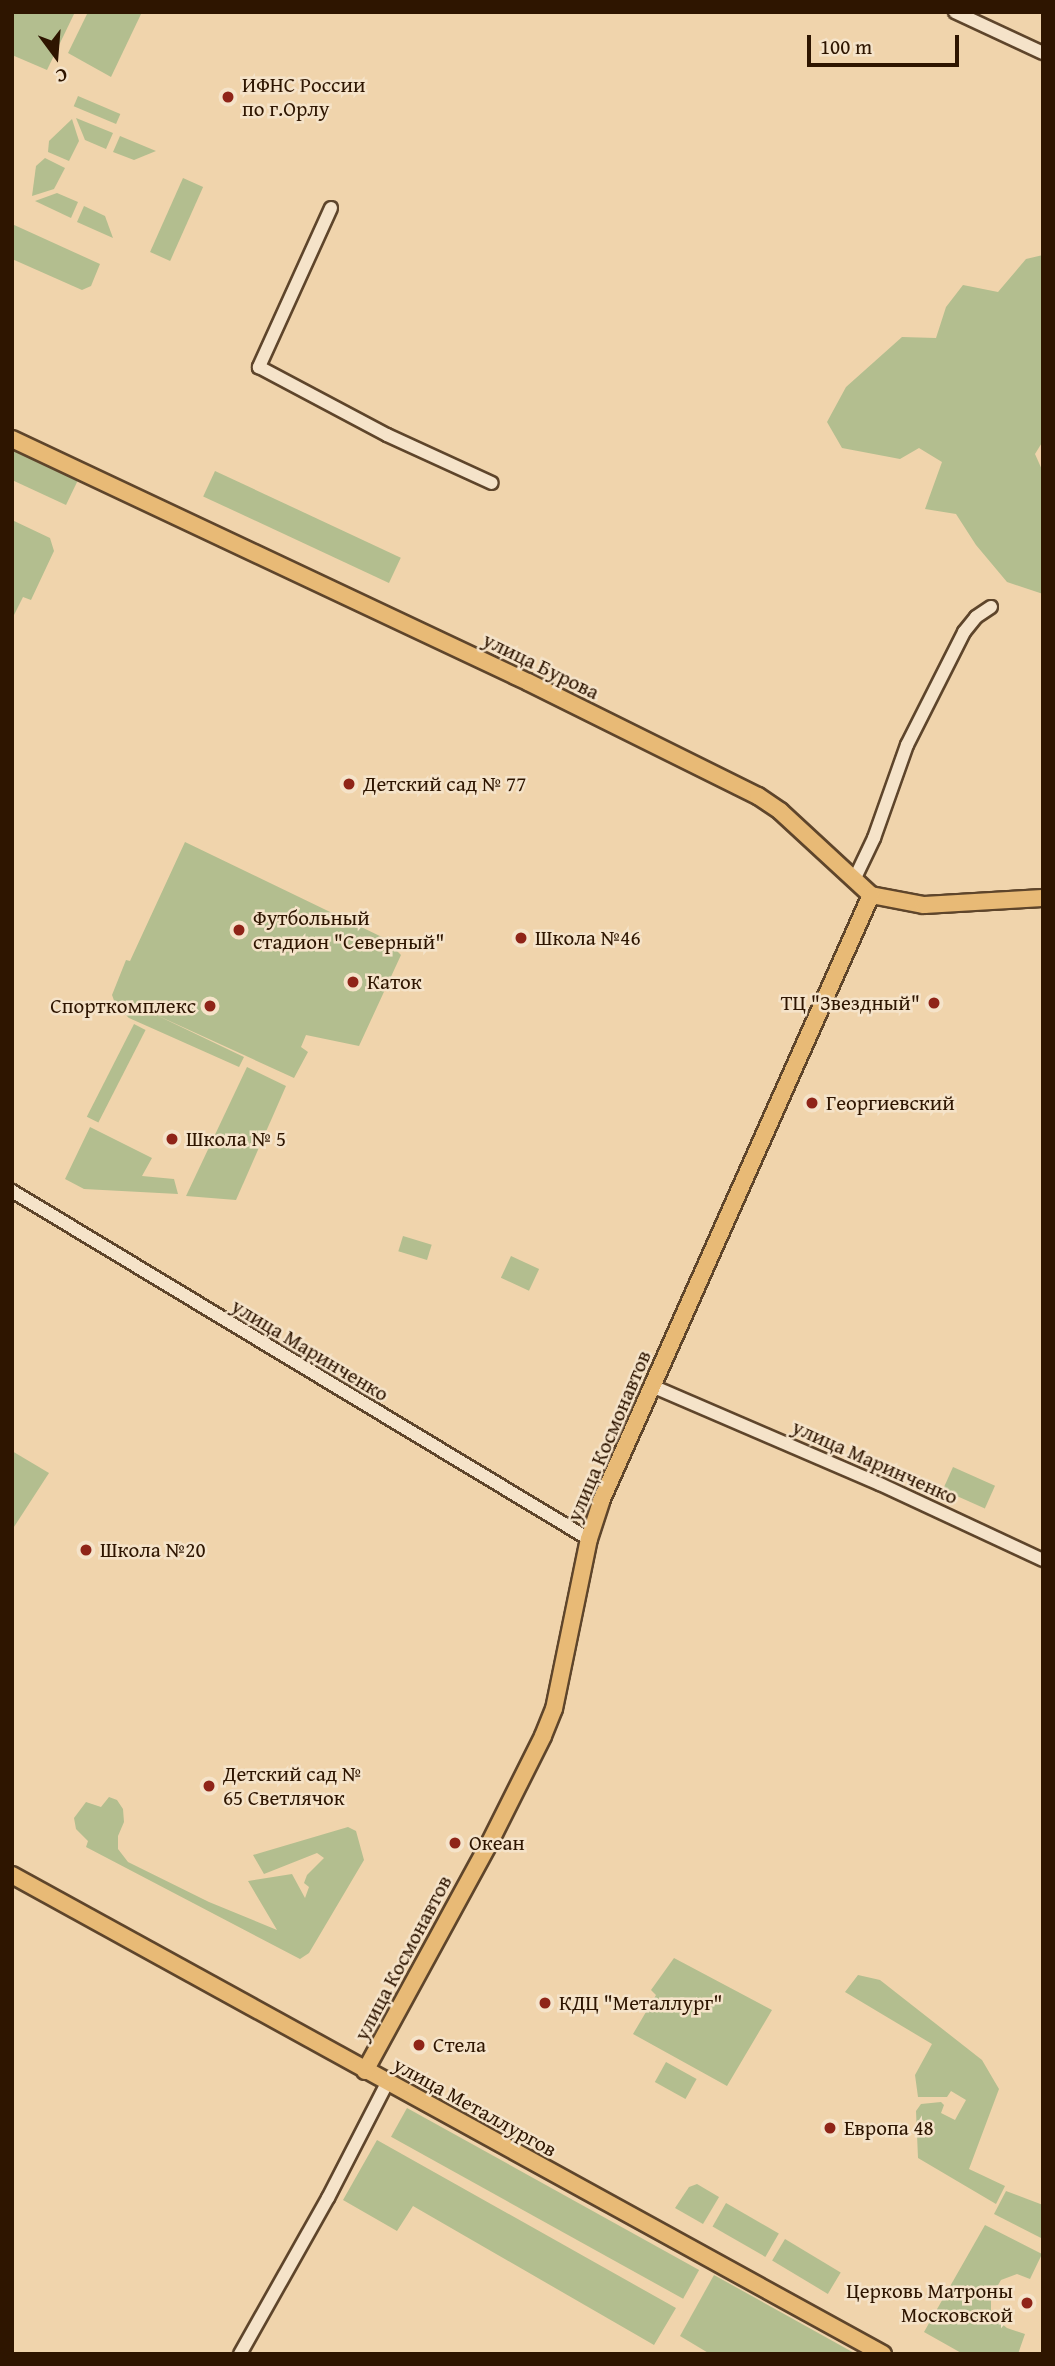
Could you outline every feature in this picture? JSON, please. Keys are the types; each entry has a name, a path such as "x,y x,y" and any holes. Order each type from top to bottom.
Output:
{"main road":[{"name":"улица Бурова","path":"12,439 528,682 758,796 780,811 871,895"},
{"path":"871,895 924,905 1043,898"},
{"name":"улица Космонавтов","path":"365,2071 489,1844 543,1736 554,1709 589,1539 601,1501 871,895"},
{"name":"улица Металлургов","path":"12,1875 883,2354"}],"street":[{"path":"955,12 1043,54"},
{"path":"331,208 259,368 387,435 492,483"},
{"path":"854,880 874,838 913,733 964,632 975,618 991,607"},
{"name":"улица Маринченко","path":"12,1191 589,1539"},
{"name":"улица Маринченко","path":"652,1386 880,1484 1043,1560"},
{"path":"240,2354 328,2199 387,2083"}],"green space":[{"path":"12,12 75,12 47,70 12,55"},
{"path":"88,12 142,12 111,77 68,53"},
{"path":"78,96 120,114 116,124 74,106"},
{"path":"76,118 113,133 106,149 85,140"},
{"path":"72,119 79,141 69,161 48,152 49,141"},
{"path":"120,136 156,151 134,160 113,152"},
{"path":"45,158 65,168 54,189 32,196 36,166"},
{"path":"183,178 203,187 170,261 150,252"},
{"path":"57,193 78,202 71,218 35,201"},
{"path":"84,206 105,216 113,238 77,222"},
{"path":"12,224 100,264 91,286 82,290 12,259"},
{"path":"1043,255 1043,441 1035,454 1043,472 1043,594 1007,582 976,545 956,514 925,509 942,462 919,448 900,459 842,448 827,422 846,387 902,337 936,338 946,307 963,285 998,292 1026,259"},
{"path":"12,448 78,480 66,505 12,480"},
{"path":"215,471 401,558 389,583 203,496"},
{"path":"12,520 50,538 54,551 31,600 23,597 12,619"},
{"path":"185,842 384,938 401,955 359,1046 306,1035 301,1047 308,1052 294,1078 152,1013 244,1057 239,1067 129,1018 116,1006 112,995 126,960 130,961"},
{"path":"134,1024 146,1030 98,1123 87,1117"},
{"path":"247,1067 286,1086 236,1200 186,1196"},
{"path":"90,1127 152,1158 142,1176 174,1179 178,1194 84,1189 65,1179"},
{"path":"403,1236 432,1245 427,1260 398,1251"},
{"path":"511,1256 539,1269 529,1291 501,1278"},
{"path":"12,1451 49,1473 12,1530"},
{"path":"953,1467 995,1486 985,1509 943,1490"},
{"path":"109,1797 117,1800 123,1809 124,1822 118,1836 118,1849 128,1862 209,1902 277,1930 248,1881 292,1874 305,1898 309,1887 304,1883 307,1875 324,1858 317,1853 264,1874 253,1855 348,1827 356,1831 364,1860 309,1953 300,1959 86,1847 88,1841 76,1829 74,1818 86,1802 101,1807"},
{"path":"674,1958 772,2010 727,2086 633,2034 656,1995 651,1990"},
{"path":"858,1975 880,1980 982,2060 999,2089 969,2169 1005,2186 996,2204 918,2158 916,2111 921,2104 941,2102 944,2105 941,2113 955,2120 966,2100 951,2091 947,2097 918,2097 915,2075 932,2044 845,1992"},
{"path":"666,2062 697,2079 685,2099 655,2082"},
{"path":"407,2108 699,2270 683,2299 391,2137"},
{"path":"377,2140 676,2308 654,2345 413,2206 397,2231 343,2200"},
{"path":"697,2184 719,2197 703,2224 675,2208 689,2187"},
{"path":"1006,2191 1043,2205 1043,2239 994,2214"},
{"path":"726,2203 779,2234 765,2257 713,2226"},
{"path":"985,2225 1042,2254 1030,2279 1017,2274 1001,2280 991,2297 991,2310 997,2320 1007,2328 1025,2334 1018,2354 963,2354 924,2332"},
{"path":"785,2239 841,2272 828,2294 772,2260"},
{"path":"714,2275 856,2354 710,2354 680,2336"}],"place":[{"name":"ИФНС России по г.Орлу","path":"228,97"},
{"name":"Детский сад № 77","path":"349,784"},
{"name":"Футбольный стадион \"Северный\"","path":"239,930"},
{"name":"Школа №46","path":"521,938"},
{"name":"Каток","path":"353,982"},
{"name":"ТЦ \"Звездный\"","path":"934,1003"},
{"name":"Спорткомплекс","path":"210,1006"},
{"name":"Георгиевский","path":"812,1103"},
{"name":"Школа № 5","path":"172,1139"},
{"name":"Школа №20","path":"86,1550"},
{"name":"Детский сад № 65 Светлячок","path":"209,1786"},
{"name":"Океан","path":"455,1843"},
{"name":"КДЦ \"Металлург\"","path":"545,2003"},
{"name":"Стела","path":"419,2045"},
{"name":"Европа 48","path":"830,2128"},
{"name":"Церковь Матроны Московской","path":"1027,2303"}]}
